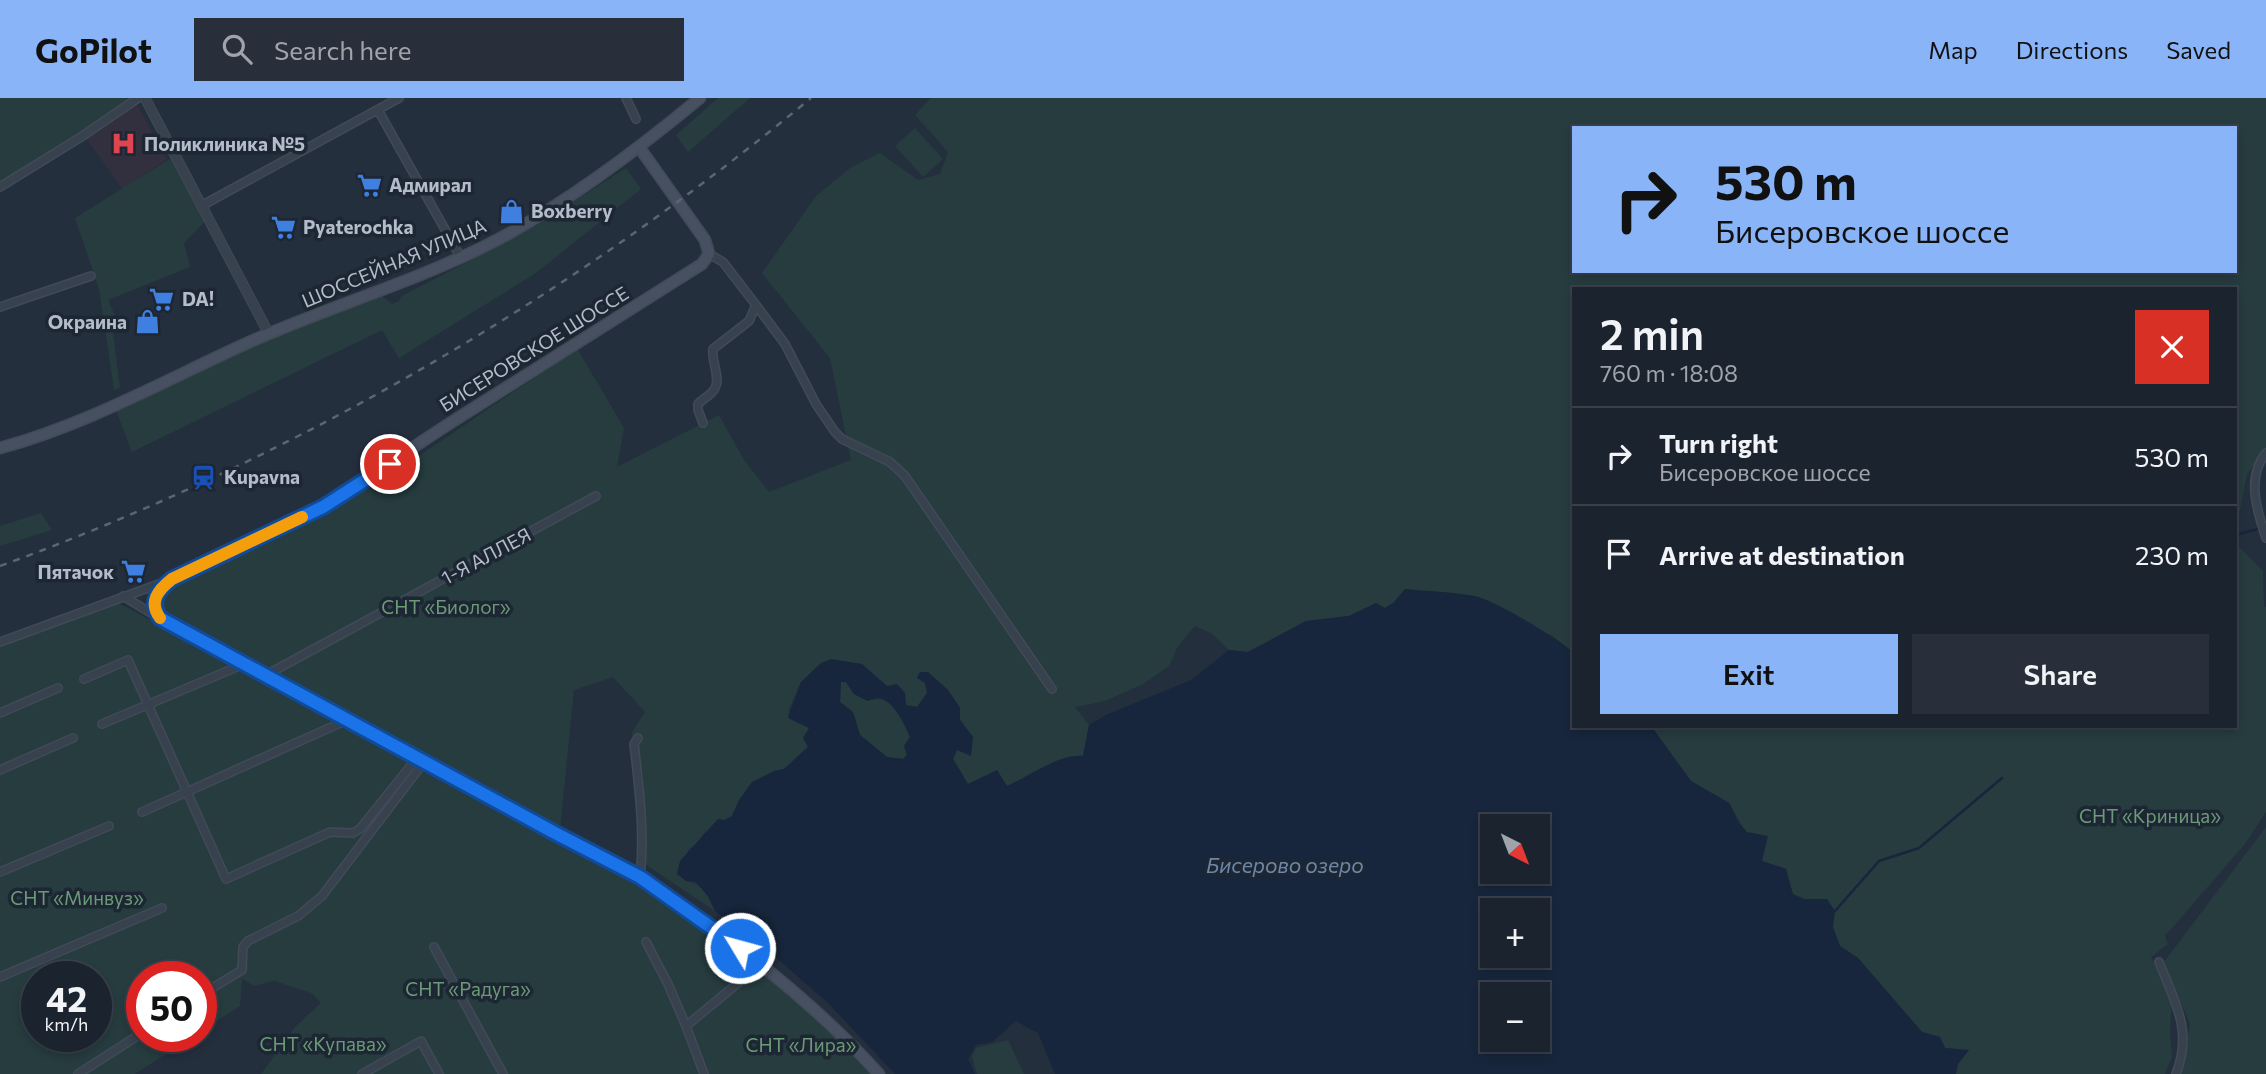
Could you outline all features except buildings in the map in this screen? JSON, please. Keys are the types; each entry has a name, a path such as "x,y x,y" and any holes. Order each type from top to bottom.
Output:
{"main road":[{"name":"ШОССЕЙНАЯ УЛИЦА","path":"0,448 42,435 269,334 461,258 546,210 639,147 699,98"},
{"path":"639,147 705,240 709,254"},
{"name":"БИСЕРОВСКОЕ ШОССЕ","path":"172,579 323,507 444,427 694,270 709,254"},
{"path":"172,579 159,589 155,598 154,606 160,618 640,877 698,916 761,964 852,1045 879,1074"}],"street":[{"path":"0,187 138,98"},
{"path":"145,98 269,334"},
{"path":"203,205 399,98"},
{"path":"626,98 636,119"},
{"path":"378,110 461,258"},
{"path":"709,254 723,262 785,344 827,422 842,439 890,462 905,476 1052,689"},
{"path":"0,307 91,276"},
{"path":"703,423 698,404 713,392 717,383 713,349 749,321 756,305"},
{"path":"2266,453 2257,464 2254,493 2266,538"},
{"name":"1-Я АЛЛЕЯ","path":"265,676 596,496"},
{"path":"0,642 172,579"},
{"path":"123,597 160,618"},
{"path":"85,679 128,660 226,879 330,832 353,833 360,829 421,760"},
{"path":"102,724 244,664"},
{"path":"0,713 58,688"},
{"path":"142,812 347,720"},
{"path":"0,770 73,738"},
{"path":"638,738 634,744 640,803 640,877"},
{"path":"217,985 242,970 245,943 299,916 321,896 421,760"},
{"path":"0,872 109,826"},
{"path":"0,977 162,908"},
{"path":"646,942 687,1026 704,1074"},
{"path":"434,947 503,1074"},
{"path":"2159,962 2185,1035 2176,1074"},
{"path":"687,1026 761,964"},
{"path":"362,1074 421,1041 439,1074"},
{"path":"78,1074 126,1043"}],"shaded area":[{"name":"Поликлиника №5","path":"136,103 167,159 123,190 86,138"}],"green space":[{"path":"0,98 126,98 131,103 0,187"},
{"path":"718,98 750,98 688,152 676,135"},
{"name":"СНТ «Биолог»","path":"931,98 2266,98 2266,448 2247,474 2239,515 2237,287 1572,287 1572,651 1551,635 1393,603 1385,608 1376,603 1349,616 1306,621 1248,652 1229,650 1211,633 1195,626 1178,646 1169,666 1143,684 1105,701 1075,707 1089,725 1083,756 1056,762 1007,786 997,771 968,784 953,759 957,750 973,737 960,720 960,708 948,690 928,672 920,672 917,677 925,683 927,693 917,707 906,705 862,664 801,682 789,709 788,718 809,728 808,747 784,769 774,771 739,800 732,816 704,833 699,842 688,850 686,881 700,887 715,911 639,860 632,732 645,712 613,677 574,690 560,830 163,614 160,600 175,583 270,542 326,514 390,475 578,350 624,428 617,467 719,415 744,460 769,492 851,460 830,358 762,273 816,196 850,168 880,153 918,180 940,174 948,152 915,115"},
{"path":"915,128 943,159 923,177 895,146"},
{"path":"176,155 209,217 184,243 190,267 108,300 121,329 113,333 120,388 114,390 99,289 75,218"},
{"path":"626,168 641,189 536,273 399,358 382,330 132,452 114,405 377,292 392,304 399,301 402,296 534,227"},
{"path":"41,513 52,530 0,546 0,526"},
{"name":"СНТ «Криница»","path":"2237,547 2263,571 2266,607 2266,812 2245,844 2165,936 2168,944 2151,957 2172,1001 2172,1057 2165,1074 1956,1074 1958,1064 1969,1050 1945,1048 1940,1037 1922,1032 1858,958 1840,946 1832,927 1835,911 1792,894 1786,869 1762,861 1729,803 1691,781 1652,728 2237,728"},
{"path":"113,600 637,882 760,971 818,1020 871,1074 261,1074 295,1027 321,1003 311,993 275,981 253,986 242,978 240,1006 217,1021 217,961 126,961 126,1052 169,1052 135,1074 0,1074 0,642"},
{"path":"841,682 846,682 854,694 868,701 883,700 895,708 910,737 904,746 907,755 903,759 887,757 860,735 853,712 840,702"},
{"path":"2266,827 2266,1074 2180,1074 2190,1024 2164,962"},
{"path":"1008,1040 1024,1074 977,1074 972,1057 976,1048"}],"water":[{"name":"Бисерово озеро","path":"1405,589 1475,596 1526,620 1572,651 1572,728 1652,728 1691,781 1729,803 1747,832 1768,836 1762,861 1786,869 1793,894 1804,899 1827,899 1835,911 1833,927 1840,946 1858,958 1922,1032 1940,1037 1945,1048 1969,1050 1958,1064 1956,1074 1055,1074 1038,1033 1016,1021 992,1042 976,1045 968,1059 975,1074 895,1074 828,1003 757,941 715,911 708,896 696,882 686,881 677,874 680,861 718,819 724,820 732,816 752,782 784,769 808,747 803,738 809,728 788,718 801,682 821,663 831,659 862,664 887,686 897,684 905,693 906,705 917,707 927,693 925,683 917,678 920,672 928,672 948,690 960,708 960,720 973,737 971,756 957,750 953,759 968,784 997,770 1007,786 1064,758 1083,756 1089,725 1106,715 1191,680 1229,650 1248,652 1306,621 1349,616 1376,603 1385,608","holes":["841,682 846,682 854,694 868,701 884,699 898,714 910,737 904,746 907,755 903,759 887,757 860,735 853,712 840,702"]}],"waterway":[{"path":"2237,534 2258,529"},
{"path":"1835,911 1879,861 1919,848 2002,778"}],"railway":[{"path":"0,566 110,523 217,476 323,423 426,366 526,305 624,240 719,171 811,98"}],"slow traffic":[{"path":"160,618 154,606 155,598 159,589 172,579 302,517"}],"place":[{"name":"Поликлиника №5","path":"124,144"},
{"name":"Адмирал","path":"369,185"},
{"name":"Boxberry","path":"511,211"},
{"name":"Pyaterochka","path":"283,227"},
{"name":"DA!","path":"162,299"},
{"name":"Окраина","path":"147,322"},
{"name":"Kupavna","path":"204,477"},
{"name":"Пятачок","path":"134,572"}],"route":[{"path":"390,464 323,507 172,579 159,589 155,598 154,606 160,618 640,877 740,948"}],"park label":[{"name":"СНТ «Минвуз»","path":"77,898"},
{"name":"СНТ «Радуга»","path":"468,989"},
{"name":"СНТ «Купава»","path":"323,1044"},
{"name":"СНТ «Лира»","path":"801,1045"}]}
